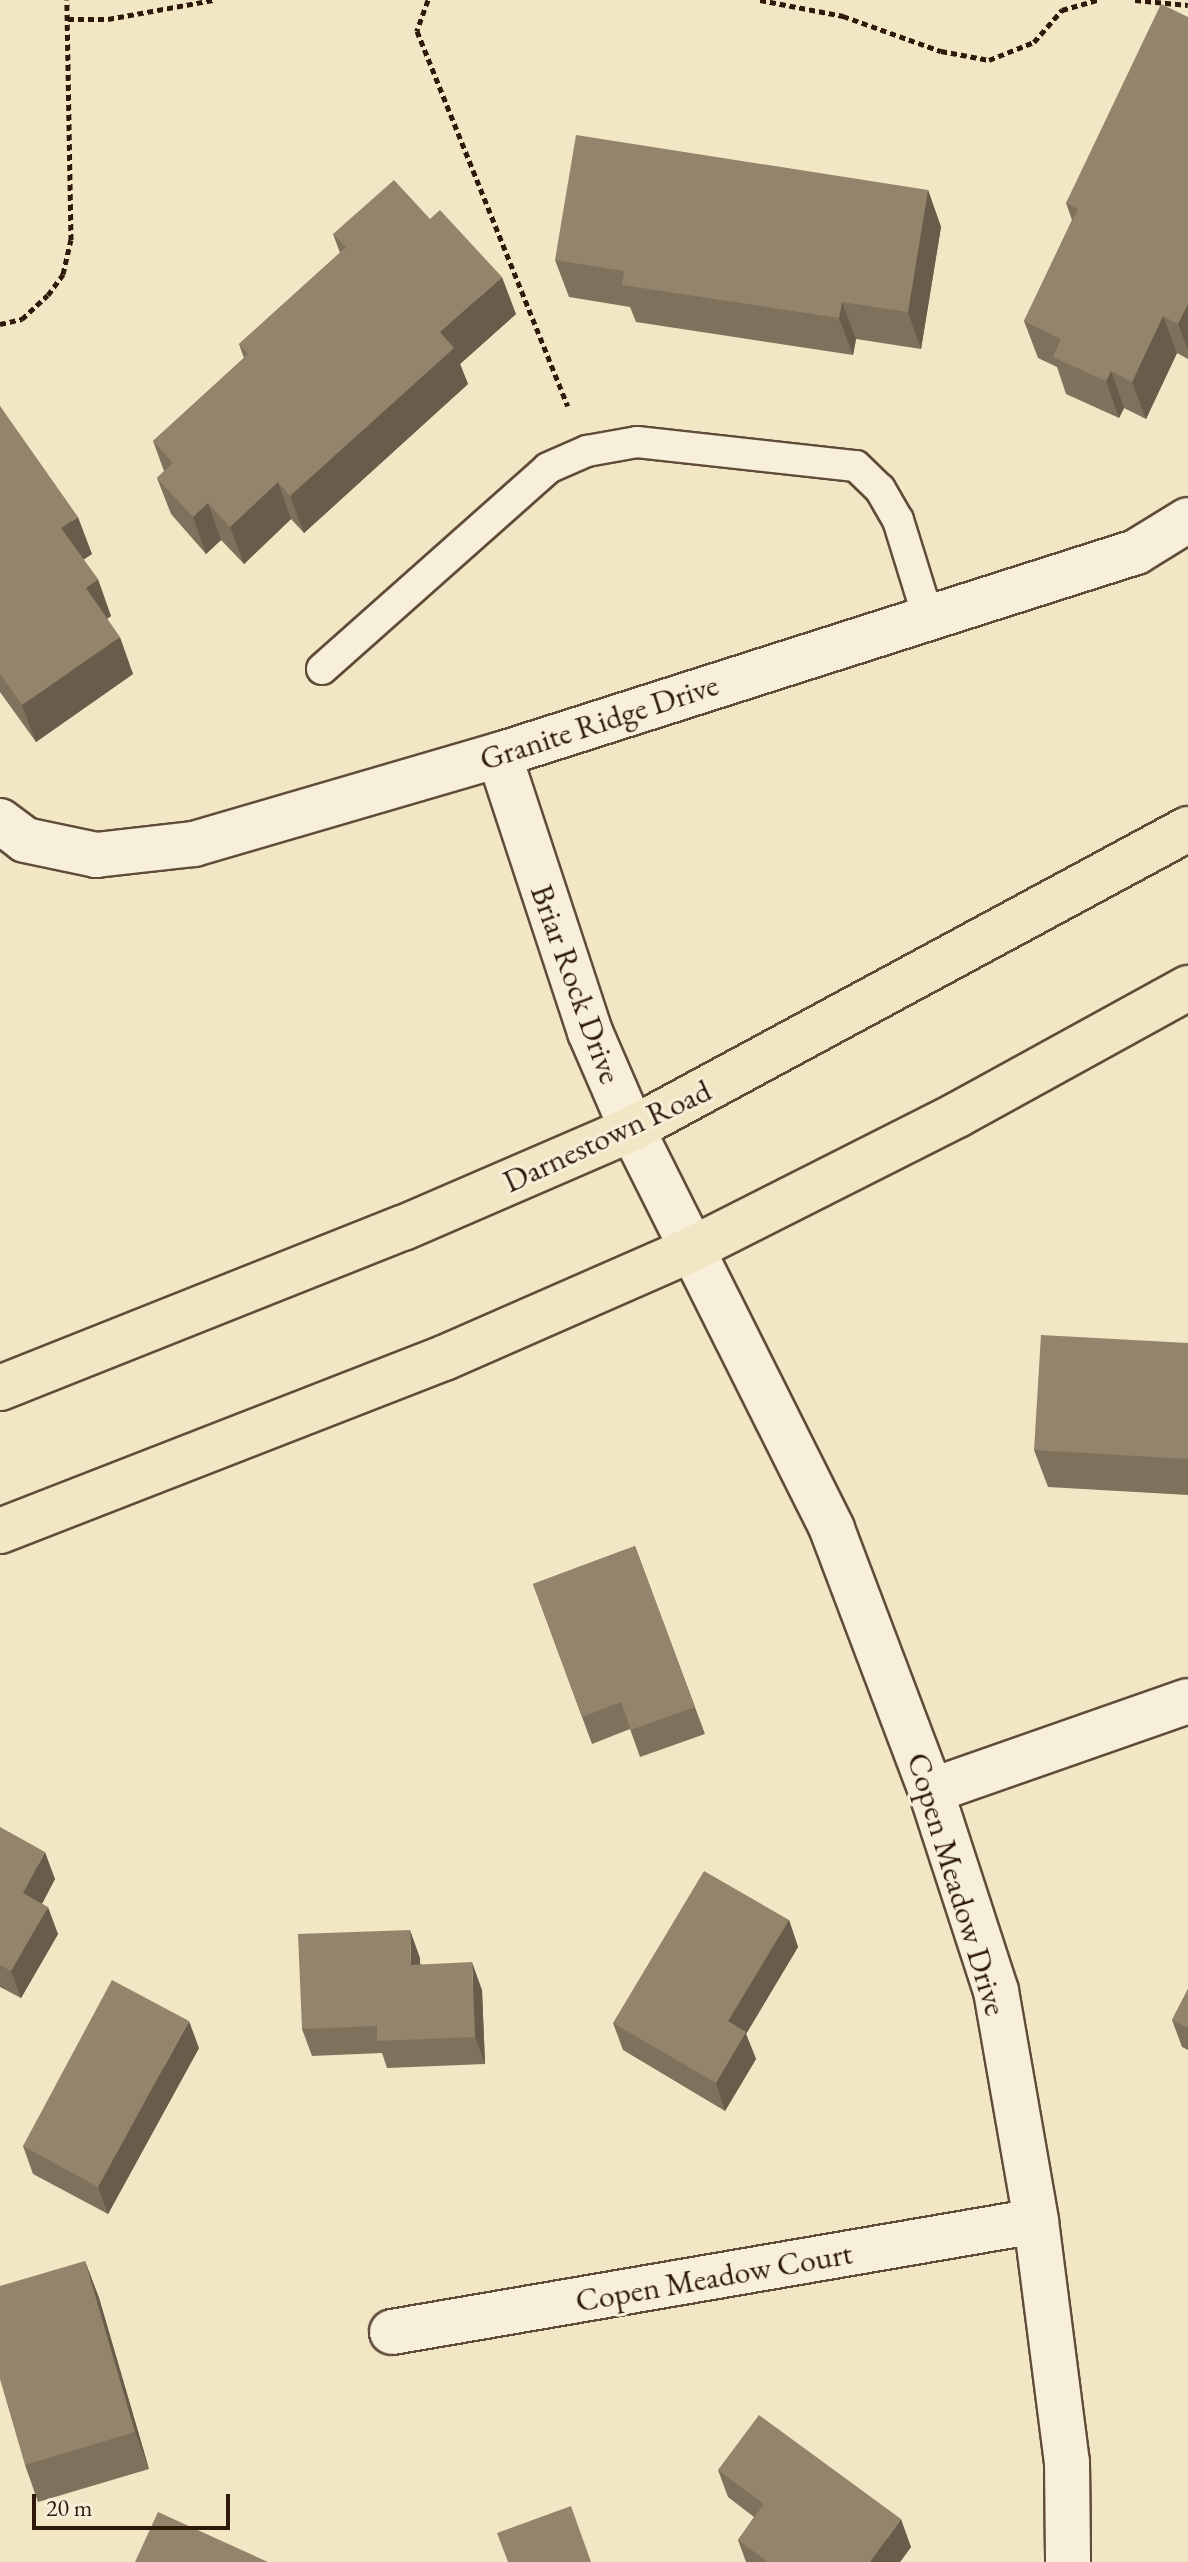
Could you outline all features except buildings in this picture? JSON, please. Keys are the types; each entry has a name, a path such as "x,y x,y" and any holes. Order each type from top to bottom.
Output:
{"main road":[{"name":"Darnestown Road","path":"0,1388 388,1234 632,1129 1188,829"},
{"path":"0,1531 444,1358 692,1249 957,1115 1188,988"}],"street":[{"name":"Granite Ridge Drive","path":"0,821 25,840 96,855 194,844 499,755 1136,552 1188,520"},
{"name":"Briar Rock Drive","path":"499,755 590,1032 632,1129 692,1249"},
{"name":"Copen Meadow Drive","path":"692,1249 832,1529 931,1791 996,1991 1036,2221 1067,2462 1068,2562"},
{"path":"931,1791 1188,1701"},
{"name":"Copen Meadow Court","path":"392,2332 1036,2221"}],"lane":[{"path":"322,669 548,468 587,451 637,442 856,466 880,489 898,520 928,617"}],"path":[{"path":"0,324 22,319 48,295 63,274 71,240 67,0"},
{"path":"68,19 108,19 211,0"},
{"path":"428,0 417,31 587,451"},
{"path":"760,0 843,16 941,51 989,60 1034,42 1062,10 1098,0"},
{"path":"1135,0 1188,5"}]}
